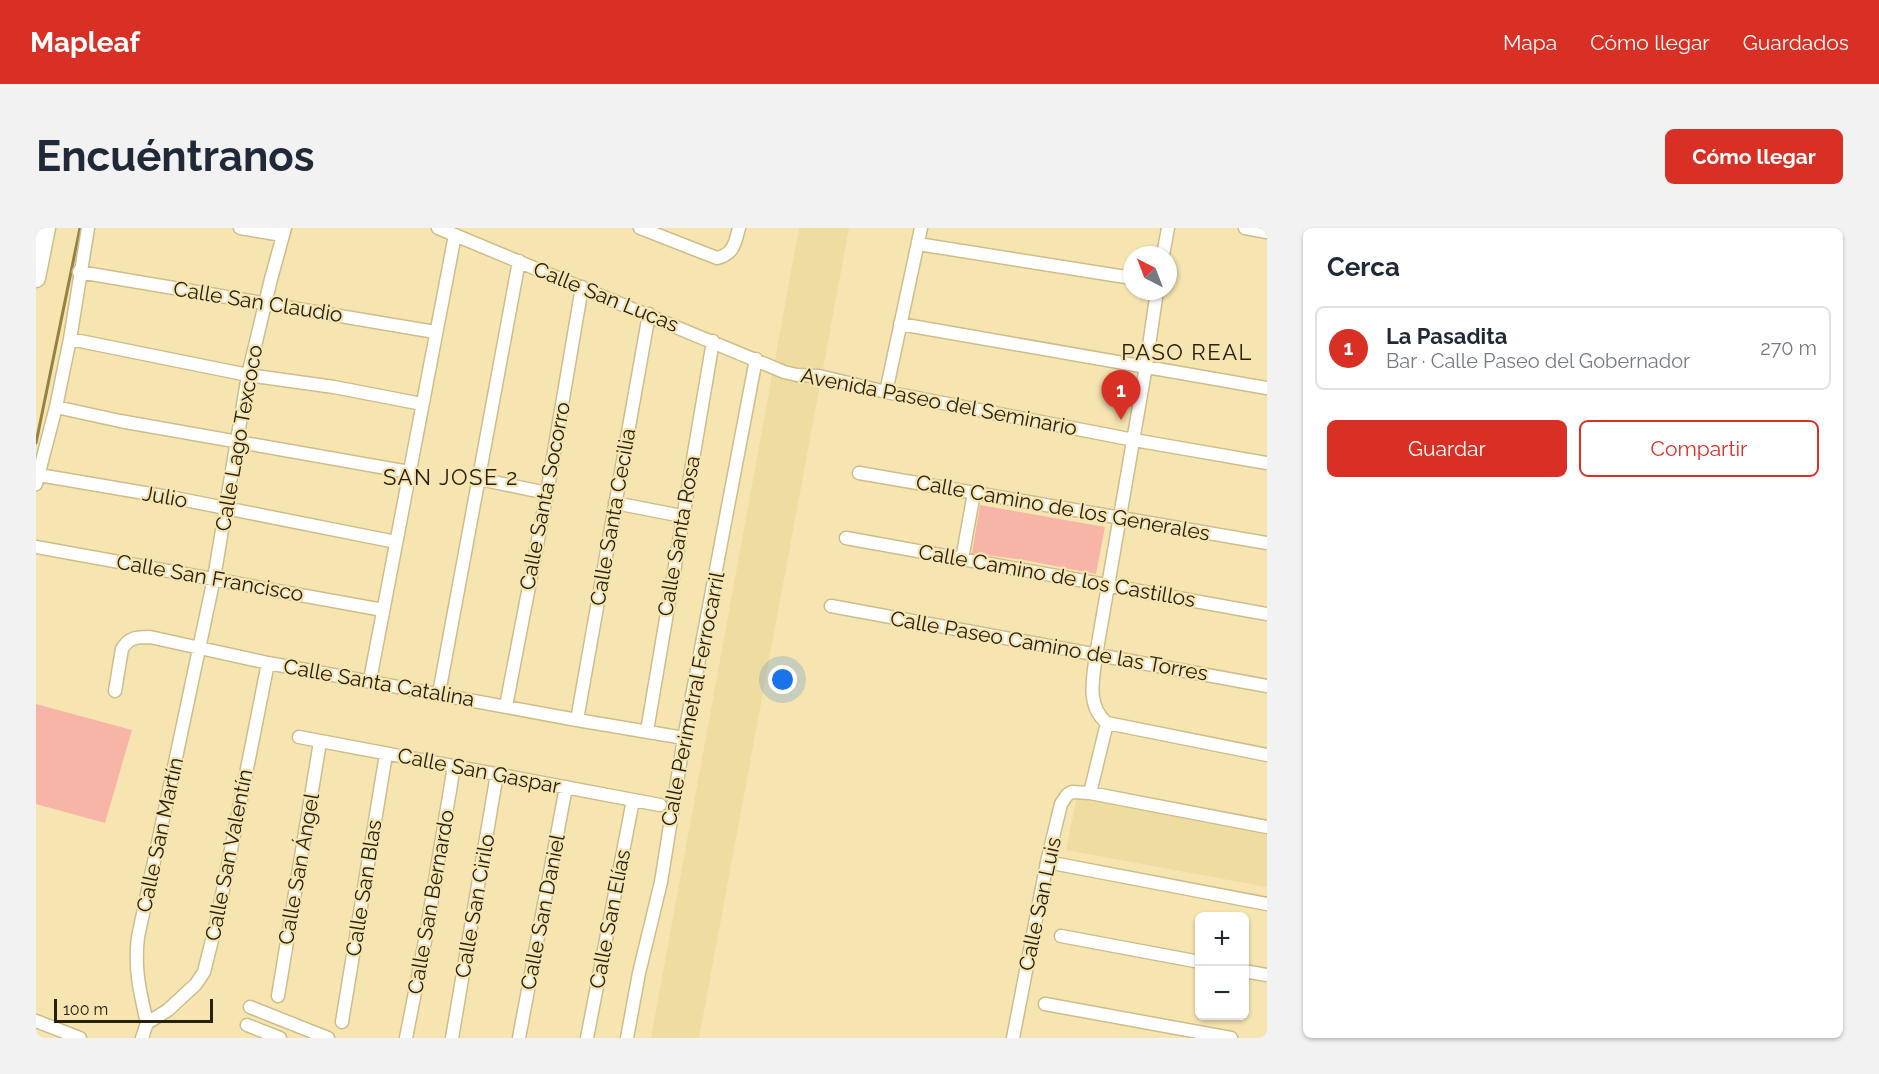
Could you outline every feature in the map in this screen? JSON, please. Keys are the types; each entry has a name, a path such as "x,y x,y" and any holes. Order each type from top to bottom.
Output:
{"main road":[{"path":"36,278 46,228"}],"street":[{"path":"38,479 70,339 79,272 88,228"},
{"path":"240,228 284,232"},
{"name":"Calle San Lucas","path":"438,228 756,359"},
{"path":"640,228 717,258 731,252 739,228"},
{"path":"886,392 921,228"},
{"path":"1165,246 1168,228"},
{"path":"1245,228 1267,232"},
{"name":"Calle Lago Texcoco","path":"199,648 214,578 248,375 284,232"},
{"path":"370,680 455,235"},
{"path":"918,244 1123,277"},
{"path":"439,693 519,261"},
{"name":"Calle San Claudio","path":"79,272 435,332"},
{"name":"Calle Santa Socorro","path":"506,706 547,493 582,287"},
{"path":"1156,300 1134,440 1107,585 1092,696 1098,714 1107,723 1267,755"},
{"name":"Calle Santa Cecilia","path":"578,720 649,314"},
{"path":"900,324 1267,388"},
{"path":"70,339 248,375 334,387 422,404"},
{"name":"Calle Santa Rosa","path":"647,731 713,341"},
{"name":"Avenida Paseo del Seminario","path":"756,359 784,372 819,376 886,392 1267,463"},
{"name":"Calle Perimetral Ferrocarril","path":"627,1038 639,973 661,882 684,738 756,359"},
{"path":"56,407 409,472"},
{"name":"Calle Camino de los Generales","path":"859,473 1267,543"},
{"name":"Julio","path":"38,479 225,508 396,542"},
{"path":"479,479 547,493"},
{"path":"963,559 974,493"},
{"path":"615,503 682,516"},
{"name":"Calle Camino de los Castillos","path":"846,538 1267,614"},
{"name":"Calle San Francisco","path":"36,547 383,610"},
{"name":"Calle Paseo Camino de las Torres","path":"831,606 1267,686"},
{"name":"Calle Santa Catalina","path":"115,691 122,649 129,640 150,637 268,663 684,738"},
{"name":"Calle San Martín","path":"147,1023 137,982 138,937 199,648"},
{"name":"Calle San Valentín","path":"147,1023 168,1010 196,984 204,972 217,921 268,663"},
{"path":"1107,723 1090,792 1267,826"},
{"name":"Calle San Gaspar","path":"298,737 660,805"},
{"name":"Calle San Ángel","path":"278,996 320,742"},
{"name":"Calle San Blas","path":"342,1022 386,753"},
{"name":"Calle San Bernardo","path":"406,1038 425,942 454,766"},
{"name":"Calle San Cirilo","path":"452,1038 497,774"},
{"name":"Calle San Daniel","path":"519,1038 567,787"},
{"name":"Calle San Luis","path":"1013,1038 1047,862 1063,799 1072,792 1090,792"},
{"name":"Calle San Elías","path":"587,1038 633,800"},
{"path":"1047,862 1267,904"},
{"path":"1061,936 1195,961"},
{"path":"1249,972 1267,975"},
{"path":"1046,1004 1231,1038"},
{"path":"250,1007 328,1038"},
{"path":"36,1021 65,1035 80,1038"},
{"path":"142,1038 147,1023"},
{"path":"246,1025 280,1038"}],"shaded area":[{"path":"799,228 849,228 699,1038 651,1038"},
{"path":"980,505 1105,527 1096,574 972,553"},
{"path":"36,704 132,730 105,823 36,804"},
{"path":"1077,797 1267,832 1267,887 1066,850"}],"waterway":[{"path":"36,443 80,228"}],"place":[{"name":"La Pasadita","path":"1121,420"}],"district":[{"name":"PASO REAL","path":"1187,352"},
{"name":"SAN JOSE 2","path":"451,477"}]}
